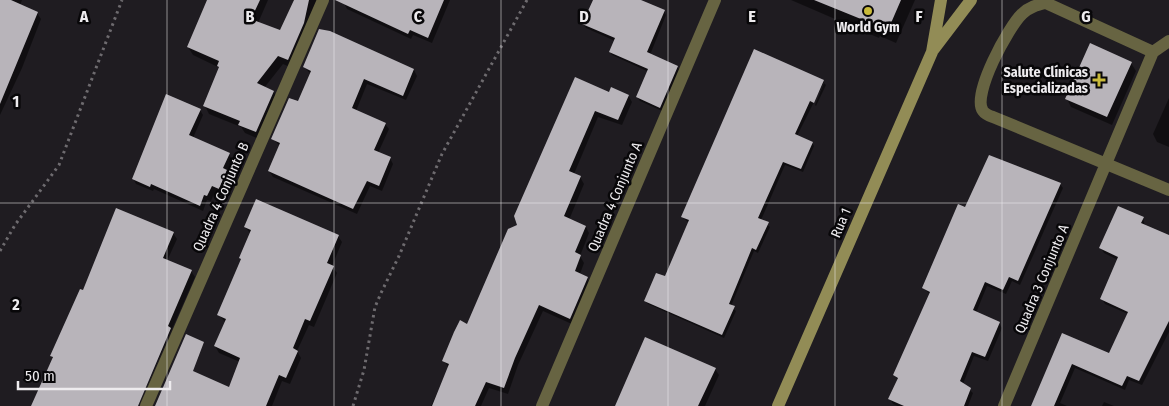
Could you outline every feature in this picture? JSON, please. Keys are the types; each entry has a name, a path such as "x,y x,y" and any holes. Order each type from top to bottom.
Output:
{"street":[{"name":"Quadra 4 Conjunto B","path":"146,406 323,0"},
{"name":"Quadra 4 Conjunto A","path":"542,406 715,0"},
{"path":"932,52 941,0"},
{"path":"932,52 971,0"},
{"path":"1169,41 1153,52 1046,3 1035,5 1022,13 1004,37 982,92 980,105 983,112 1169,190"},
{"name":"Rua 1","path":"778,406 932,52"},
{"name":"Quadra 3 Conjunto A","path":"1004,406 1108,164 1153,52"}],"path":[{"path":"0,251 28,206 59,165 122,0"},
{"path":"353,406 364,370 372,321 378,300 399,256 442,154 527,0"}],"building":[{"path":"0,0 11,0 38,12 0,104"},
{"path":"207,0 260,0 251,19 280,30 294,0 309,0 304,23 288,60 278,56 257,83 274,91 256,132 238,125 240,121 203,106 219,67 217,66 219,61 187,47"},
{"path":"335,0 444,0 428,38 410,30 408,34"},
{"path":"593,0 641,0 665,10 647,52 678,66 660,108 636,97 648,69 609,52 615,38 582,24"},
{"name":"World Gym","path":"814,0 901,0 888,30"},
{"path":"319,29 330,31 414,69 403,96 364,79 352,108 386,123 374,150 391,157 379,186 367,181 353,209 268,171 280,143 271,139 289,98 298,101 311,71 303,67"},
{"name":"Salute Clínicas Especializadas","path":"1090,43 1132,62 1107,117 1065,99"},
{"path":"754,49 824,80 814,103 810,101 795,134 813,142 801,169 783,162 758,218 769,222 756,250 752,248 729,304 735,306 722,335 644,301 656,273 665,276 689,220 681,217"},
{"path":"575,77 609,92 611,87 629,95 618,120 595,111 569,171 581,176 564,216 586,226 575,252 581,255 575,271 588,277 570,319 539,305 515,358 504,388 486,382 475,406 432,406 449,364 442,361 454,332 460,320 467,324 508,229 517,225 514,216"},
{"path":"166,94 201,109 189,135 230,153 223,168 227,170 219,189 212,186 207,196 204,195 200,206 151,184 150,187 132,179"},
{"path":"989,155 1061,183 1018,281 1009,277 1003,290 985,282 973,310 1000,322 985,357 972,352 960,381 971,388 964,406 904,406 888,399 898,378 893,375 930,292 922,288 958,204 965,207"},
{"path":"256,199 339,235 327,263 334,266 310,321 305,319 293,348 298,351 286,378 279,375 266,406 155,406 186,334 204,342 193,371 229,387 240,358 214,346 226,319 217,315 251,230 244,227"},
{"path":"1118,206 1144,217 1141,223 1169,235 1169,321 1139,381 1127,376 1122,386 1072,364 1054,406 1031,406 1062,333 1109,353 1128,312 1100,299 1118,257 1099,248"},
{"path":"116,208 174,232 163,258 192,270 168,326 171,328 138,406 31,406 53,357 50,356 80,289 83,290"},
{"path":"645,337 716,368 698,406 615,406"}],"place":[{"name":"World Gym","path":"868,11"},
{"name":"Salute Clínicas Especializadas","path":"1099,80"}]}
